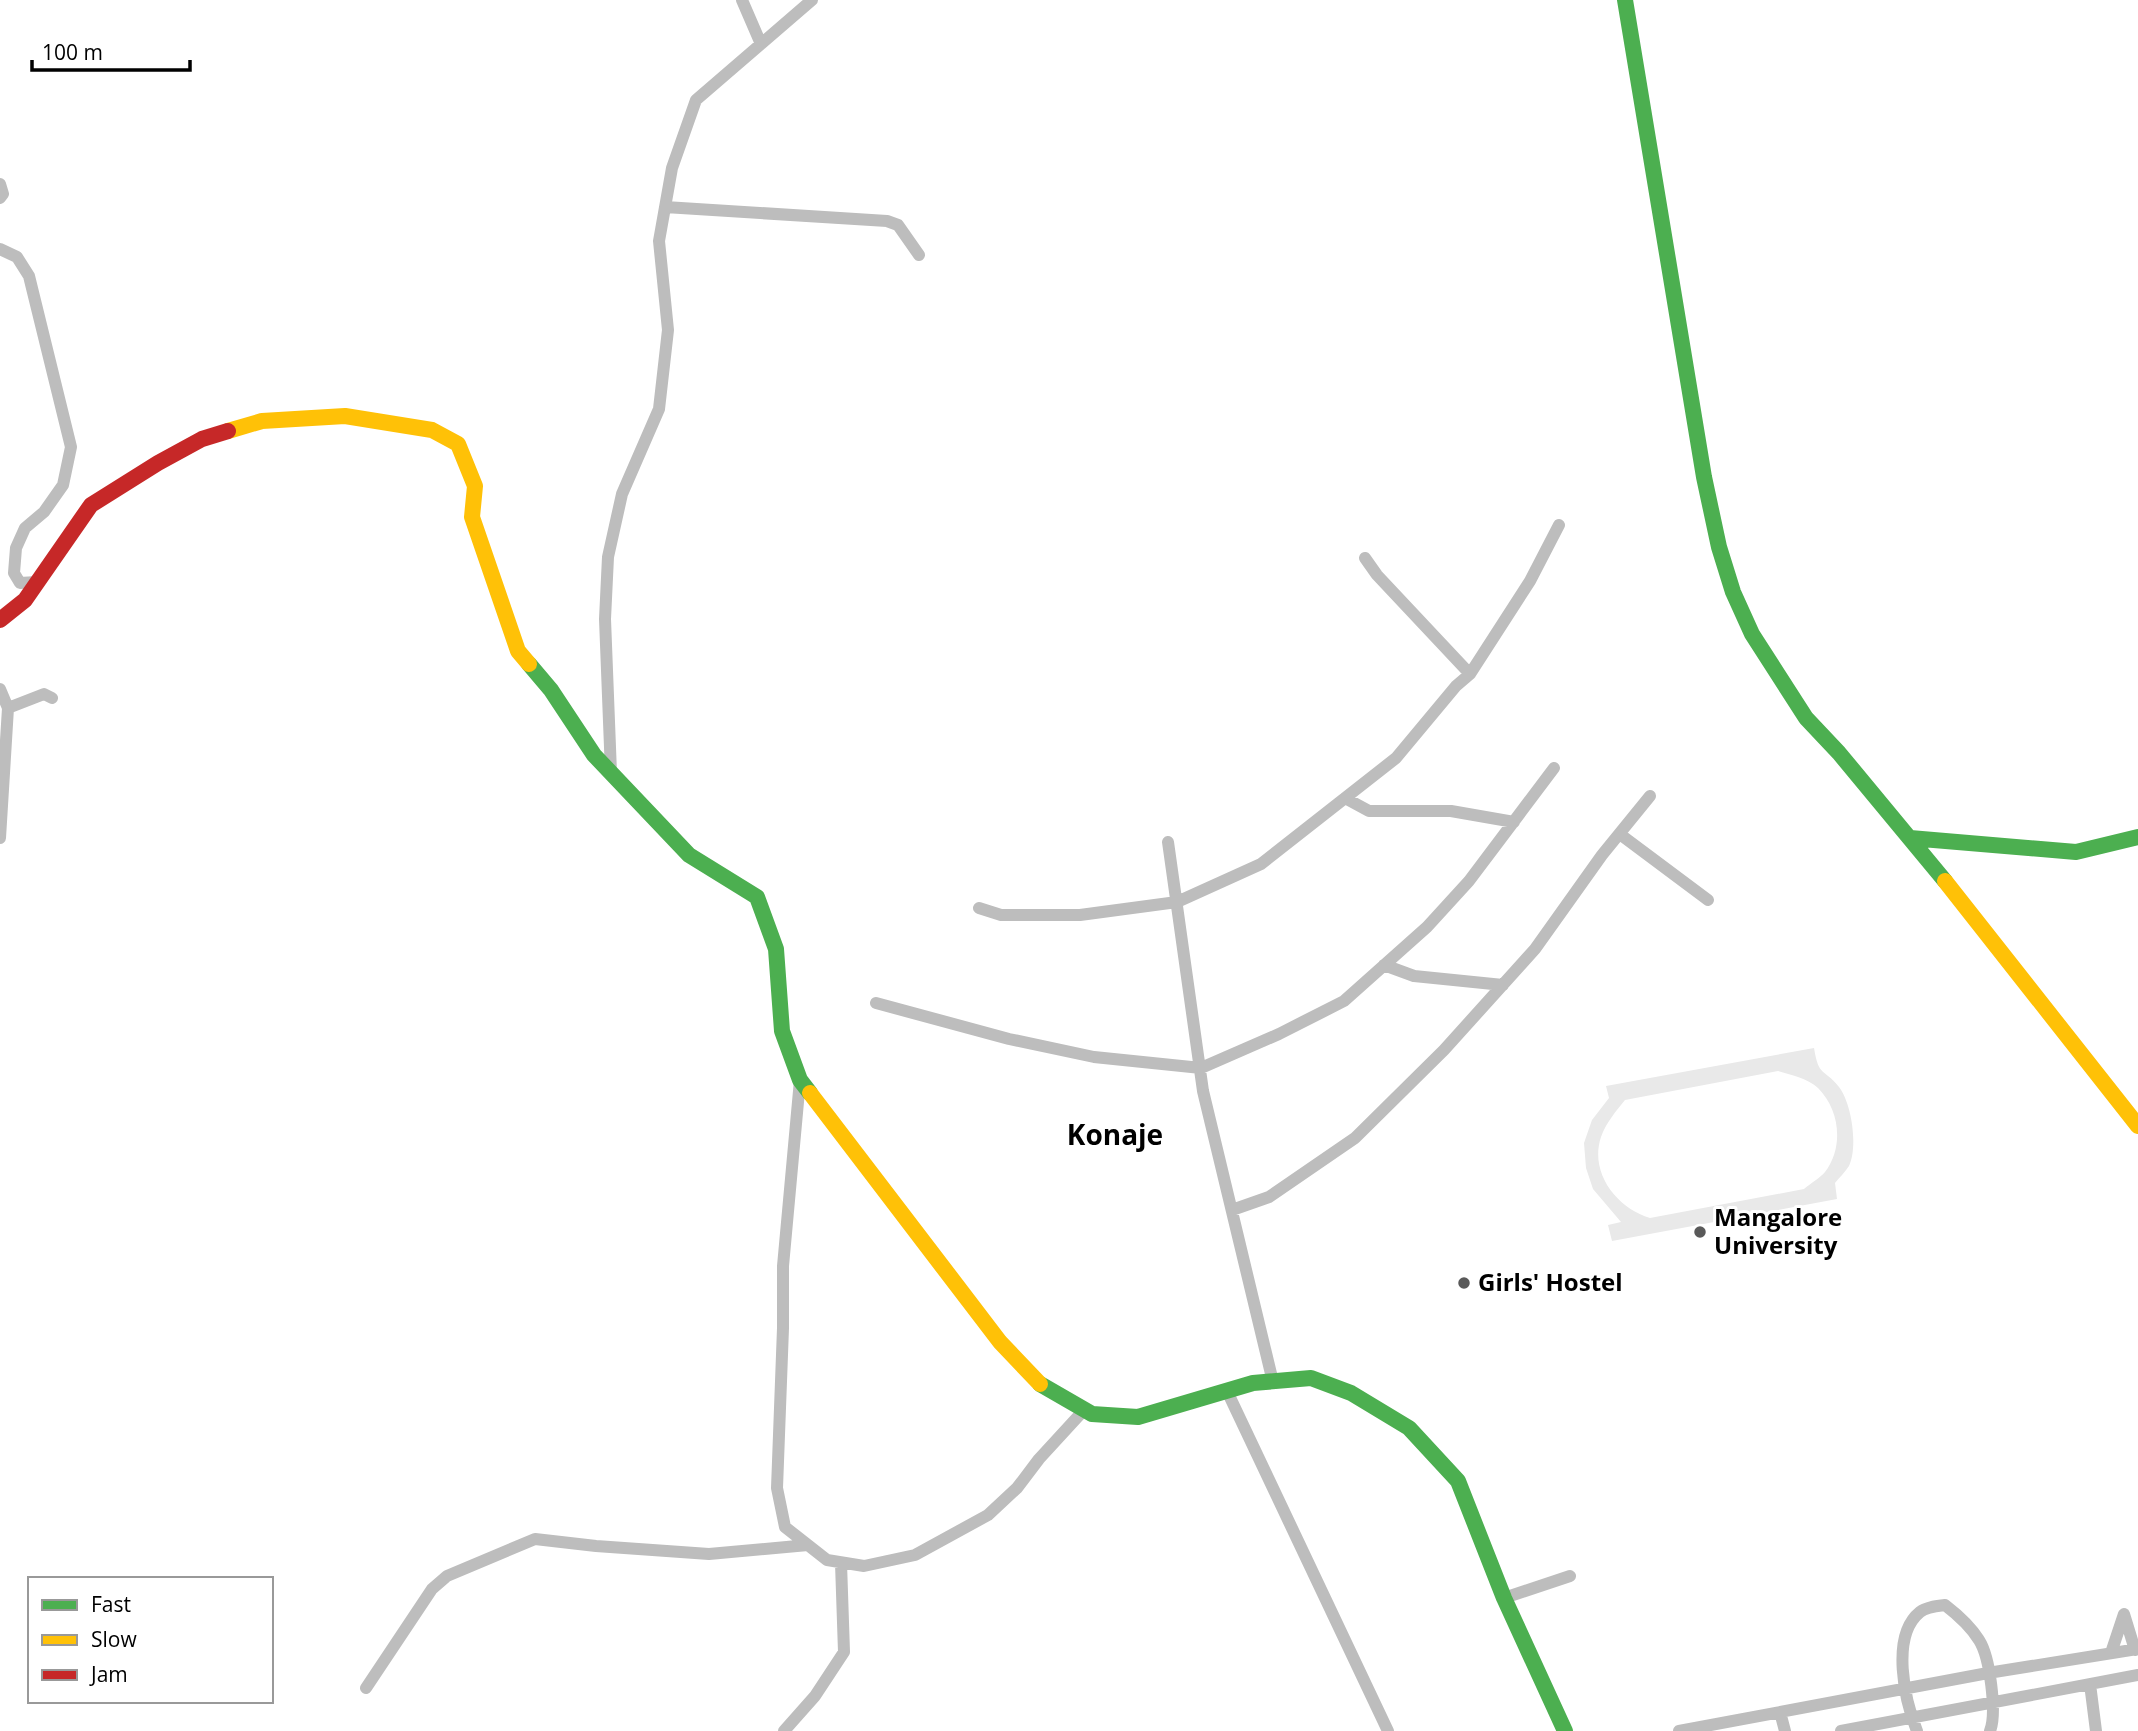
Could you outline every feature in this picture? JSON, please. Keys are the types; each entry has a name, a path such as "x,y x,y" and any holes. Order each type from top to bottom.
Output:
{"main road":[{"path":"1628,1 1704,477 1719,547 1733,592 1752,634 1806,718 1839,753 1994,940 2138,1126"},
{"path":"0,620 24,600 91,505 202,439 262,421 345,416 432,430 458,444 475,486 472,517 518,651 551,690 594,755 689,855 757,897 776,949 782,1031 800,1080 1000,1342 1043,1387 1092,1414 1138,1417 1252,1384 1311,1378 1351,1393 1409,1428 1458,1481 1504,1598 1565,1731"},
{"path":"1910,838 2076,852 2138,837"}],"street":[{"path":"742,0 761,44"},
{"path":"611,773 605,619 608,557 622,494 659,410 668,330 659,241 672,168 696,100 812,0"},
{"path":"0,184 3,194 0,198"},
{"path":"665,208 887,221 898,225 919,255"},
{"path":"0,249 17,257 29,276 71,447 63,485 44,512 25,528 16,548 14,573 20,583 37,582"},
{"path":"979,908 1001,915 1080,915 1177,902 1261,864 1396,758 1456,686 1470,674 1530,582 1559,525"},
{"path":"1365,558 1377,575 1470,674"},
{"path":"0,689 8,708 0,838"},
{"path":"8,708 44,694 52,698"},
{"path":"876,1003 1009,1040 1094,1057 1200,1068 1279,1034 1344,1001 1436,918 1469,881 1555,768"},
{"path":"1232,1210 1269,1197 1356,1139 1444,1050 1535,949 1602,855 1621,835 1650,796"},
{"path":"1345,798 1369,811 1451,811 1514,822"},
{"path":"1621,835 1708,900"},
{"path":"1168,842 1203,1091 1273,1382"},
{"path":"1384,965 1414,976 1503,985"},
{"path":"800,1080 783,1266 777,1488 785,1527 827,1560 864,1566 915,1555 988,1515 1017,1488 1039,1459 1084,1410"},
{"path":"1227,1391 1388,1731"},
{"path":"366,1688 432,1589 447,1576 535,1539 709,1554 808,1545"},
{"path":"784,1731 815,1696 844,1652 841,1563"},
{"path":"1504,1598 1570,1576"},
{"path":"1917,1731 1902,1663 1904,1637 1920,1611 1945,1605 1972,1631 1984,1651 1994,1701 1990,1731"},
{"path":"1679,1731 1988,1673 2136,1650 2124,1614 2111,1653"},
{"path":"1841,1731 2138,1675"},
{"path":"2090,1684 2096,1731"},
{"path":"1780,1712 1784,1731"}],"shaded area":[{"path":"1814,1048 1820,1068 1844,1094 1852,1126 1852,1158 1835,1183 1837,1199 1612,1241 1608,1225 1621,1222 1593,1189 1586,1168 1584,1143 1592,1120 1609,1098 1606,1086","holes":["1778,1071 1804,1079 1818,1088 1835,1118 1837,1140 1831,1162 1823,1174 1804,1189 1650,1218 1627,1206 1609,1187 1599,1163 1598,1150 1606,1127 1625,1100"]}],"traffic: fast":[{"path":"1625,0 1704,477 1719,547 1733,592 1752,634 1806,718 1839,753 1945,881"},
{"path":"529,664 551,690 594,755 689,855 757,897 776,949 782,1031 800,1080 810,1093"},
{"path":"1910,838 2076,852 2138,837"},
{"path":"1040,1384 1092,1414 1138,1417 1253,1383 1311,1378 1351,1393 1409,1428 1458,1481 1504,1598 1565,1731"}],"traffic: slow":[{"path":"228,431 262,421 345,416 432,430 458,444 475,486 472,517 518,651 529,664"},
{"path":"1945,881 2138,1126"},
{"path":"810,1093 1000,1342 1040,1384"}],"traffic: jam":[{"path":"0,620 25,600 91,505 202,439 228,431"}],"place":[{"name":"Mangalore University","path":"1700,1232"},
{"name":"Girls' Hostel","path":"1464,1283"}],"district":[{"name":"Konaje","path":"1115,1135"}]}
